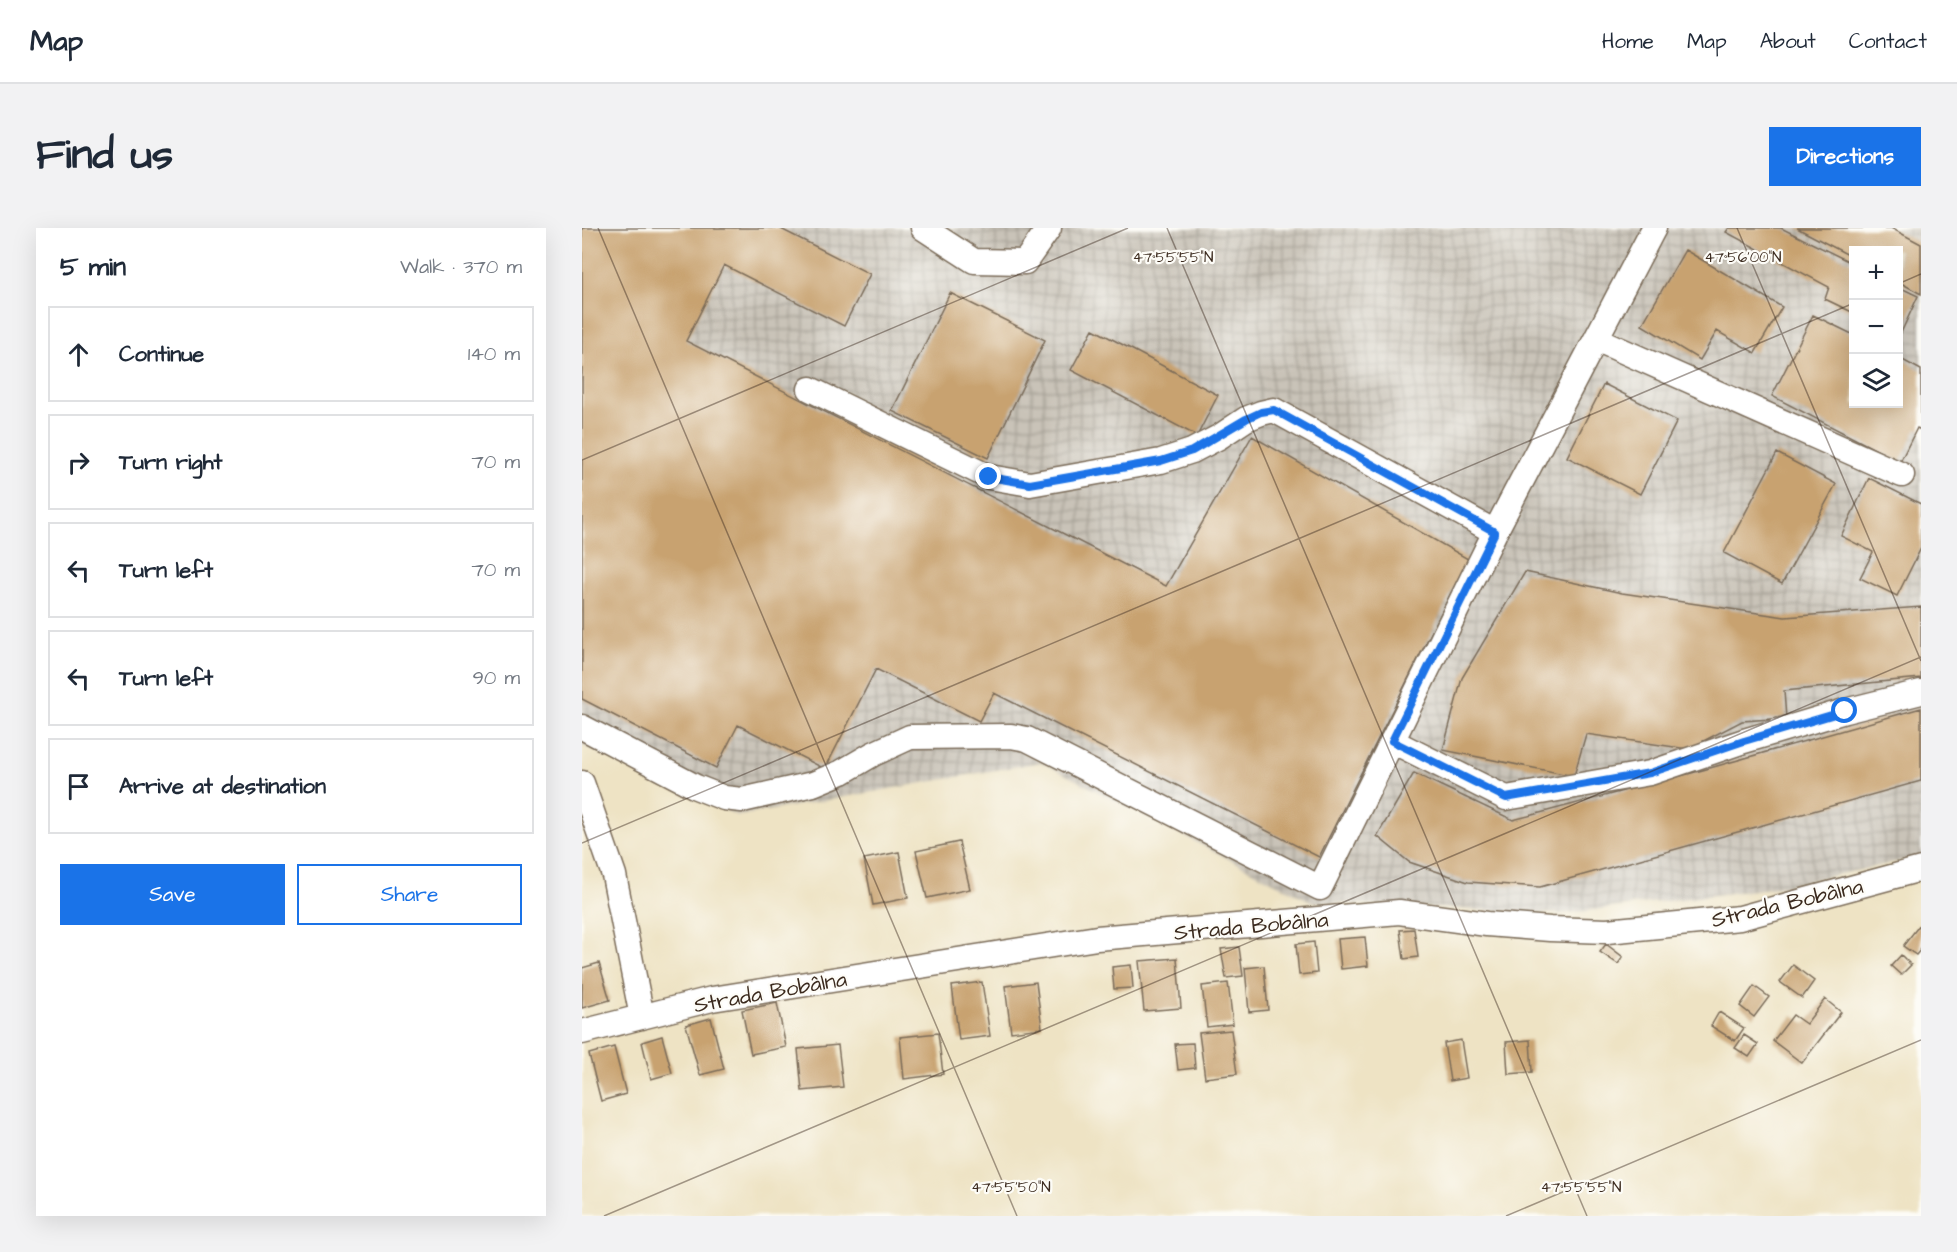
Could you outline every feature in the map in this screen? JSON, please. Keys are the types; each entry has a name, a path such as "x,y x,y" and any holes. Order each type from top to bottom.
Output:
{"street":[{"path":"923,228 974,261 1025,262 1049,228"},
{"path":"582,727 696,787 724,798 742,800 813,784 843,772 873,754 910,737 1011,736 1027,739 1320,888 1495,532 1654,228"},
{"path":"1596,339 1902,475"},
{"path":"810,389 989,477 1030,484 1161,461 1192,451 1246,419 1261,412 1274,410 1495,532"},
{"path":"1392,741 1506,798 1650,773 1845,711 1921,692"},
{"path":"582,783 614,875 642,1017"},
{"name":"Strada Bobâlna","path":"582,1032 712,999 1108,937 1399,912 1487,924 1607,931 1740,918 1921,869"}],"shaded area":[{"path":"582,228 1921,228 1921,857 1779,887 1561,914 1312,902 1041,762 738,816 582,745"}],"building":[{"path":"582,228 779,228 870,274 844,326 724,265 686,341 1166,586 1252,436 1468,559 1319,857 994,693 979,721 876,669 825,769 738,725 716,768 582,699"},
{"path":"1729,228 1781,228 1849,262 1849,311 1825,299 1829,287 1726,232"},
{"path":"1797,228 1891,228 1921,244 1921,294 1903,284 1903,246 1849,246 1849,255"},
{"path":"1685,250 1782,307 1755,353 1717,331 1700,360 1642,325"},
{"path":"1903,289 1918,296 1903,328"},
{"path":"950,293 1045,340 988,458 892,411"},
{"path":"1813,315 1849,333 1849,408 1903,408 1903,360 1921,370 1921,430 1917,428 1900,462 1772,396"},
{"path":"1093,329 1218,395 1197,436 1071,370"},
{"path":"1604,384 1677,421 1640,494 1567,457"},
{"path":"1777,453 1836,484 1782,584 1724,553"},
{"path":"1869,478 1921,504 1921,548 1897,596 1860,578 1873,552 1841,536"},
{"path":"1525,572 1622,593 1785,617 1921,607 1921,678 1784,691 1786,718 1742,721 1688,749 1586,734 1574,776 1443,750 1462,678"},
{"path":"1921,708 1921,781 1540,887 1468,882 1409,862 1377,836 1414,773 1513,820 1703,770"},
{"path":"959,842 970,889 927,898 916,851"},
{"path":"899,852 908,898 873,905 864,859"},
{"path":"1921,923 1921,949 1916,955 1903,946"},
{"path":"1414,929 1418,957 1404,959 1400,930"},
{"path":"1365,937 1368,966 1341,969 1338,939"},
{"path":"1314,942 1317,973 1299,975 1296,944"},
{"path":"1606,944 1623,957 1618,964 1600,952"},
{"path":"1239,947 1243,976 1226,978 1221,949"},
{"path":"1901,955 1911,965 1901,975 1891,966"},
{"path":"1177,958 1181,1008 1144,1011 1139,961"},
{"path":"599,963 610,1000 582,1008 582,968"},
{"path":"1131,965 1133,988 1114,989 1112,967"},
{"path":"1793,965 1814,981 1802,998 1780,982"},
{"path":"1264,966 1268,1010 1249,1012 1245,968"},
{"path":"982,982 990,1036 959,1040 952,986"},
{"path":"1036,982 1042,1028 1011,1032 1005,986"},
{"path":"1228,983 1233,1024 1207,1027 1202,986"},
{"path":"1754,986 1769,997 1754,1017 1740,1006"},
{"path":"1825,999 1841,1012 1802,1063 1773,1041 1793,1015 1806,1024"},
{"path":"777,1003 786,1047 751,1054 742,1010"},
{"path":"1719,1012 1744,1028 1735,1041 1711,1026"},
{"path":"711,1018 724,1069 700,1075 686,1025"},
{"path":"1231,1030 1237,1074 1205,1078 1199,1033"},
{"path":"938,1033 943,1074 904,1079 900,1037"},
{"path":"1744,1035 1758,1044 1749,1057 1735,1048"},
{"path":"662,1036 672,1073 651,1079 642,1042"},
{"path":"1461,1040 1467,1078 1450,1081 1444,1043"},
{"path":"1530,1040 1532,1072 1508,1074 1506,1042"},
{"path":"1193,1043 1195,1068 1178,1070 1175,1044"},
{"path":"838,1045 843,1087 802,1091 798,1049"},
{"path":"614,1047 626,1094 601,1101 589,1054"}],"route":[{"path":"989,477 1030,484 1161,461 1192,451 1246,419 1261,412 1274,410 1495,532 1392,741 1506,798 1650,773 1744,741 1845,711"}]}
